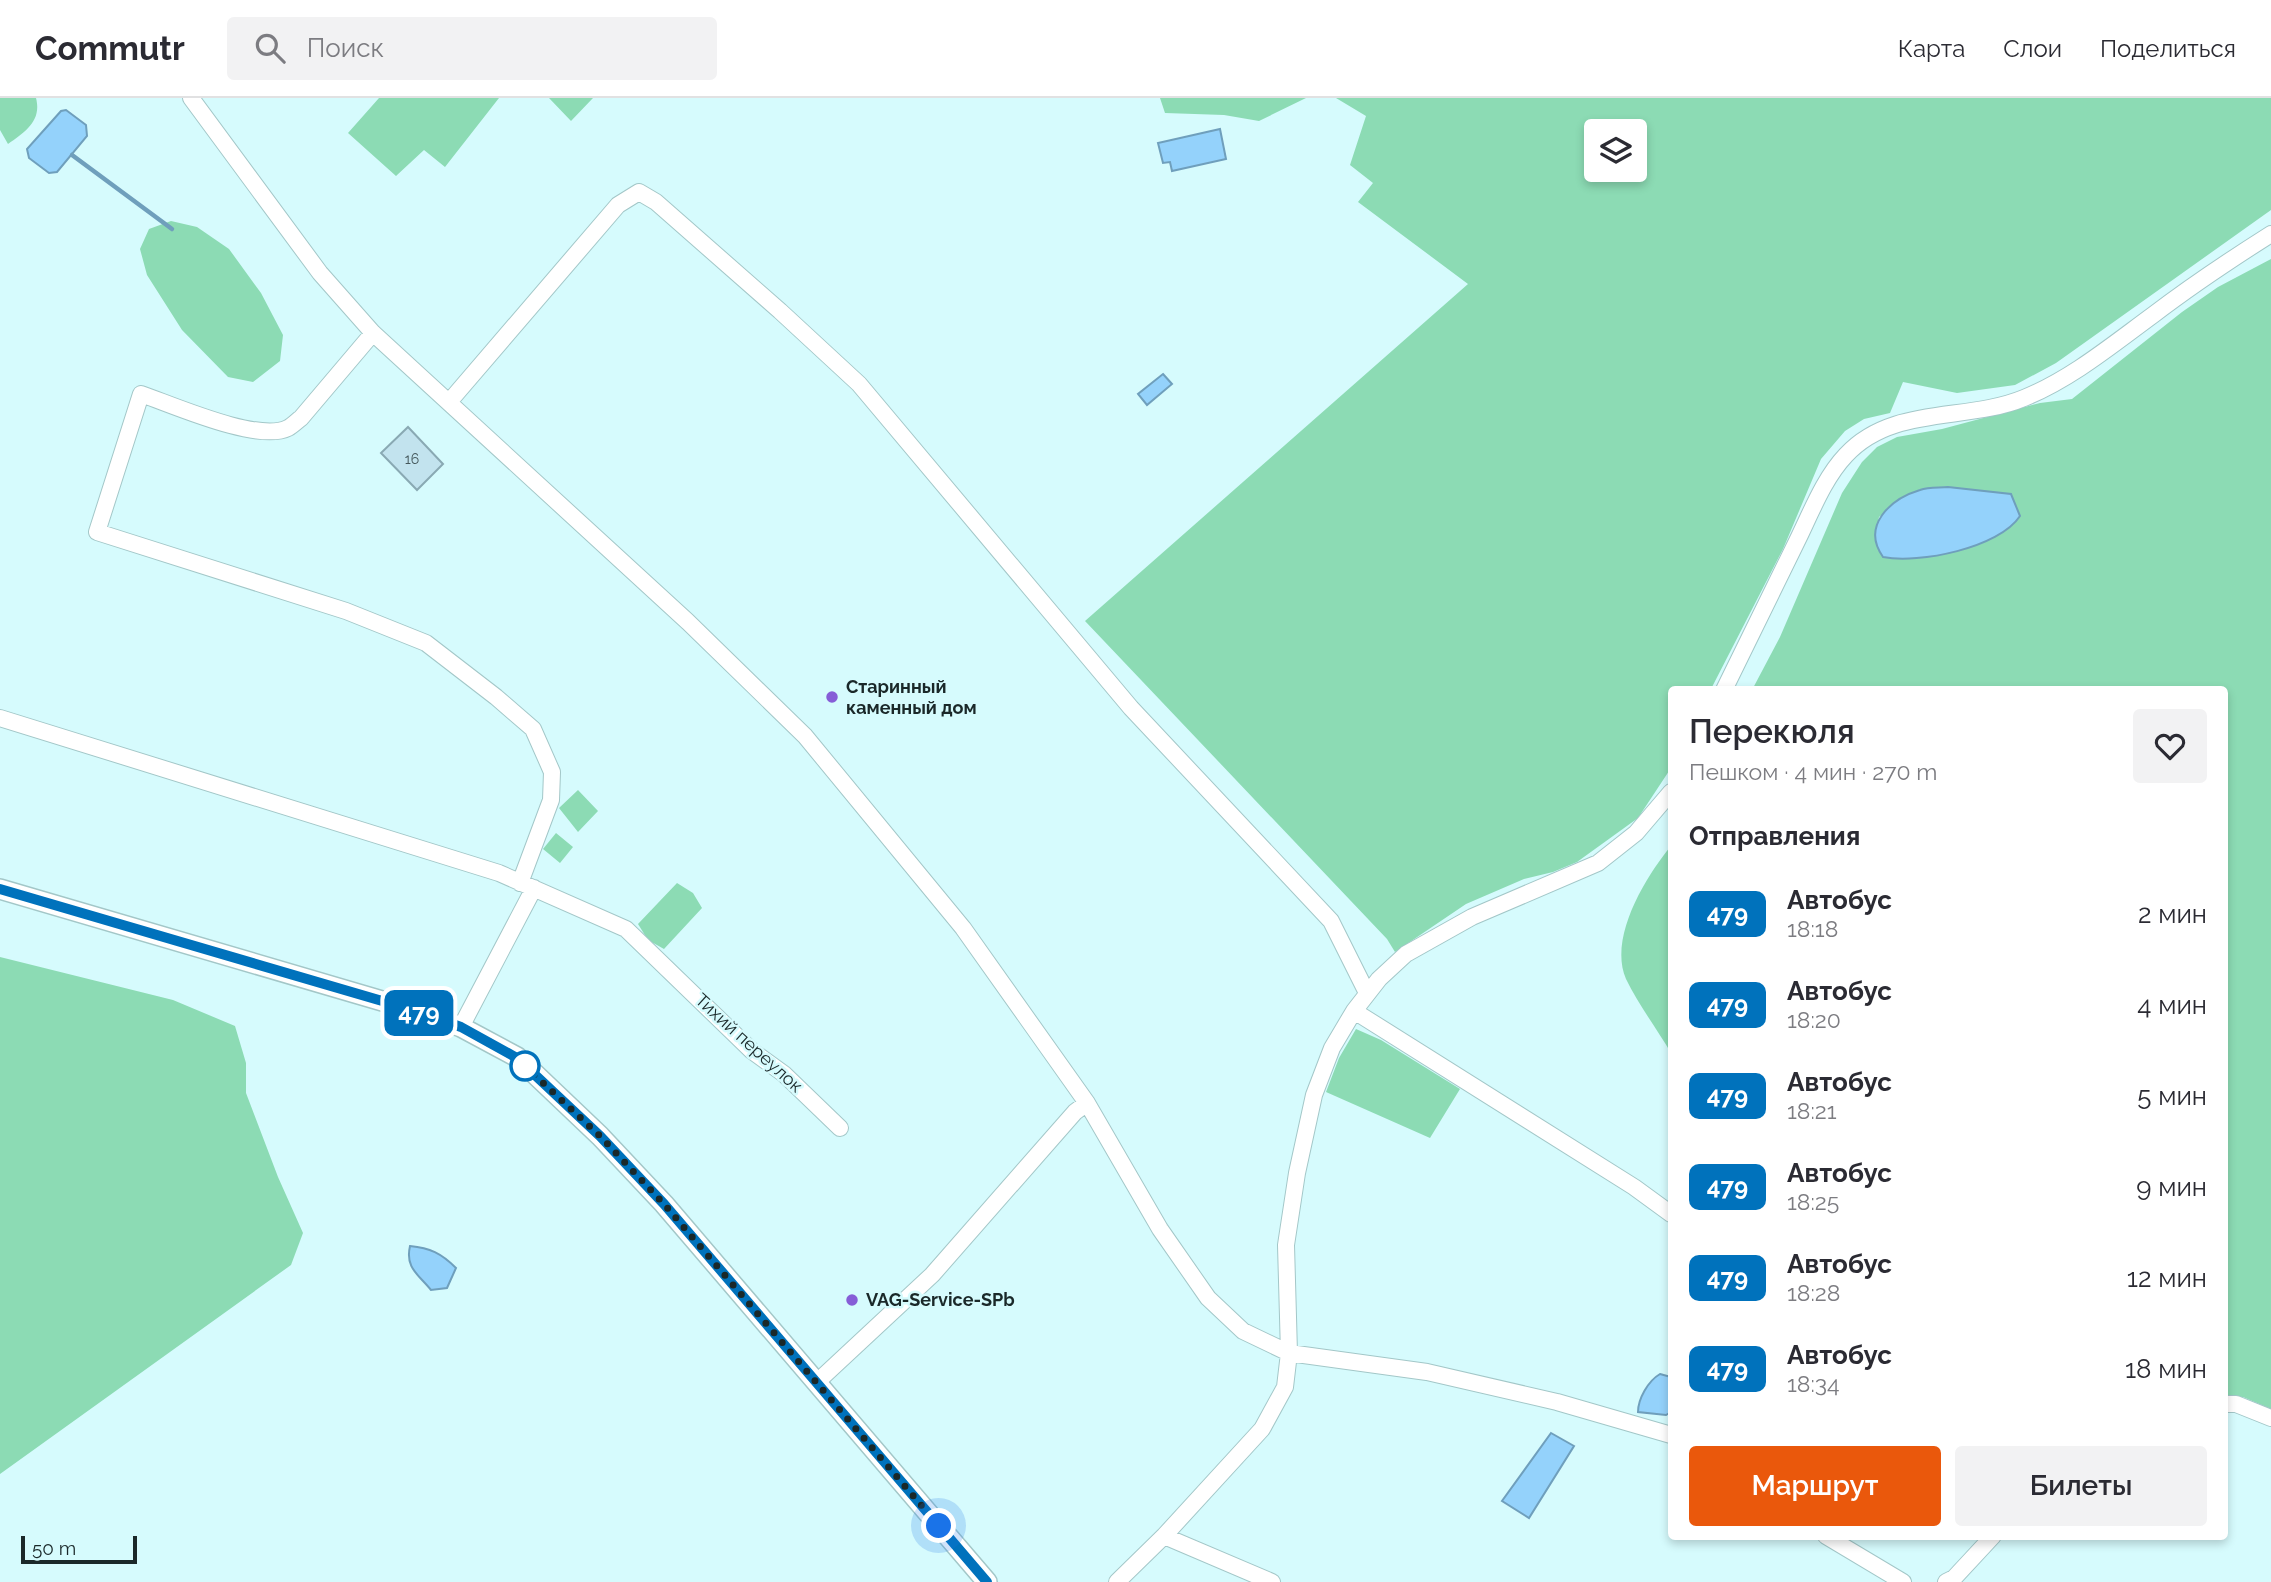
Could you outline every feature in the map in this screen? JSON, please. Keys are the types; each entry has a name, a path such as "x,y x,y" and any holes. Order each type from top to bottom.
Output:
{"street":[{"path":"191,98 320,273 373,333 688,622 805,736 963,928 1087,1103 1160,1229 1208,1298 1243,1331 1289,1353 1427,1372 1556,1402 1668,1434"},
{"path":"449,402 618,205 639,192 656,202 859,384 1131,708 1331,921 1367,993"},
{"path":"1726,686 1819,497 1845,455 1859,443 1883,429 1908,420 2003,406 2046,388 2271,234"},
{"path":"373,333 301,418 287,429 276,431 239,428 141,394 97,532 346,611 426,643 533,729 552,772 551,800 527,886 461,1027"},
{"path":"0,718 441,855 527,886"},
{"path":"1117,1582 1164,1536 1262,1429 1285,1387 1289,1353 1286,1245 1297,1173 1314,1095 1332,1048 1354,1011 1367,993 1406,954 1439,933 1598,863 1636,833 1668,796"},
{"name":"Тихий переулок","path":"527,886 626,929 752,1051 784,1074 840,1128"},
{"path":"0,889 399,1006 461,1027 517,1058 600,1136 664,1204 987,1582"},
{"path":"1354,1011 1668,1212"},
{"path":"816,1383 932,1275 1075,1112 1087,1103"},
{"path":"2228,1404 2236,1404 2271,1419"},
{"path":"1164,1536 1272,1582"},
{"path":"1833,1540 1903,1582"},
{"path":"1946,1582 1954,1578 1989,1540"}],"green space":[{"path":"0,98 36,98 37,113 31,125 8,144 0,130"},
{"path":"379,98 499,98 445,167 424,150 396,176 348,133"},
{"path":"549,98 593,98 571,121"},
{"path":"1160,98 1306,98 1259,121 1224,115 1165,113"},
{"path":"1336,98 2271,98 2271,210 2056,363 2015,385 1957,393 1903,382 1890,413 1864,419 1845,431 1821,459 1783,549 1713,686 1668,686 1668,773 1638,818 1577,862 1553,872 1524,879 1466,904 1395,952 1387,939 1085,621 1468,284 1358,202 1373,183 1350,165 1366,116"},
{"path":"171,221 197,227 229,249 261,293 283,335 280,361 253,382 228,377 182,330 147,275 140,249 149,229"},
{"path":"2271,259 2271,1409 2243,1397 2228,1396 2228,686 1754,686 1780,637 1842,493 1862,462 1877,447 1897,437 1942,429 2040,403 2072,399 2218,287","holes":["1948,487 1979,493 2000,493 1955,550 1894,559 1875,536 1879,517 1887,511"]},
{"path":"578,790 598,811 578,832 559,808"},
{"path":"556,833 573,847 560,863 543,849"},
{"path":"1668,850 1668,1048 1626,979 1622,963 1622,945 1632,908"},
{"path":"677,883 693,893 702,908 664,949 648,940 638,924"},
{"path":"0,957 173,1000 235,1026 246,1063 246,1093 303,1233 291,1265 0,1474"},
{"path":"1356,1029 1381,1040 1460,1089 1430,1138 1326,1092 1339,1058"}],"water":[{"path":"66,110 86,125 87,136 57,172 49,173 29,158 27,149 61,111"},
{"path":"1220,129 1226,159 1172,171 1170,162 1163,163 1158,143"},
{"path":"1163,374 1172,384 1147,405 1138,394"},
{"path":"1948,487 2011,494 2020,516 1995,537 1957,551 1917,558 1883,557 1875,535 1882,515 1889,507 1920,490"},
{"path":"410,1246 435,1252 456,1268 447,1288 431,1290 417,1275 409,1260"},
{"path":"1660,1374 1668,1376 1666,1415 1638,1412 1644,1391"},
{"path":"1551,1433 1574,1446 1529,1518 1502,1501"}],"building":[{"path":"408,427 443,464 417,490 381,453"}],"waterway":[{"path":"72,155 172,229"}],"bus line":[{"name":"479","path":"0,889 413,1010 461,1027 517,1058 600,1136 664,1204 987,1582"}],"place":[{"name":"Старинный каменный дом","path":"832,697"},
{"name":"VAG-Service-SPb","path":"852,1300"}],"route":[{"path":"525,1066 600,1136 664,1204 939,1526"}]}
